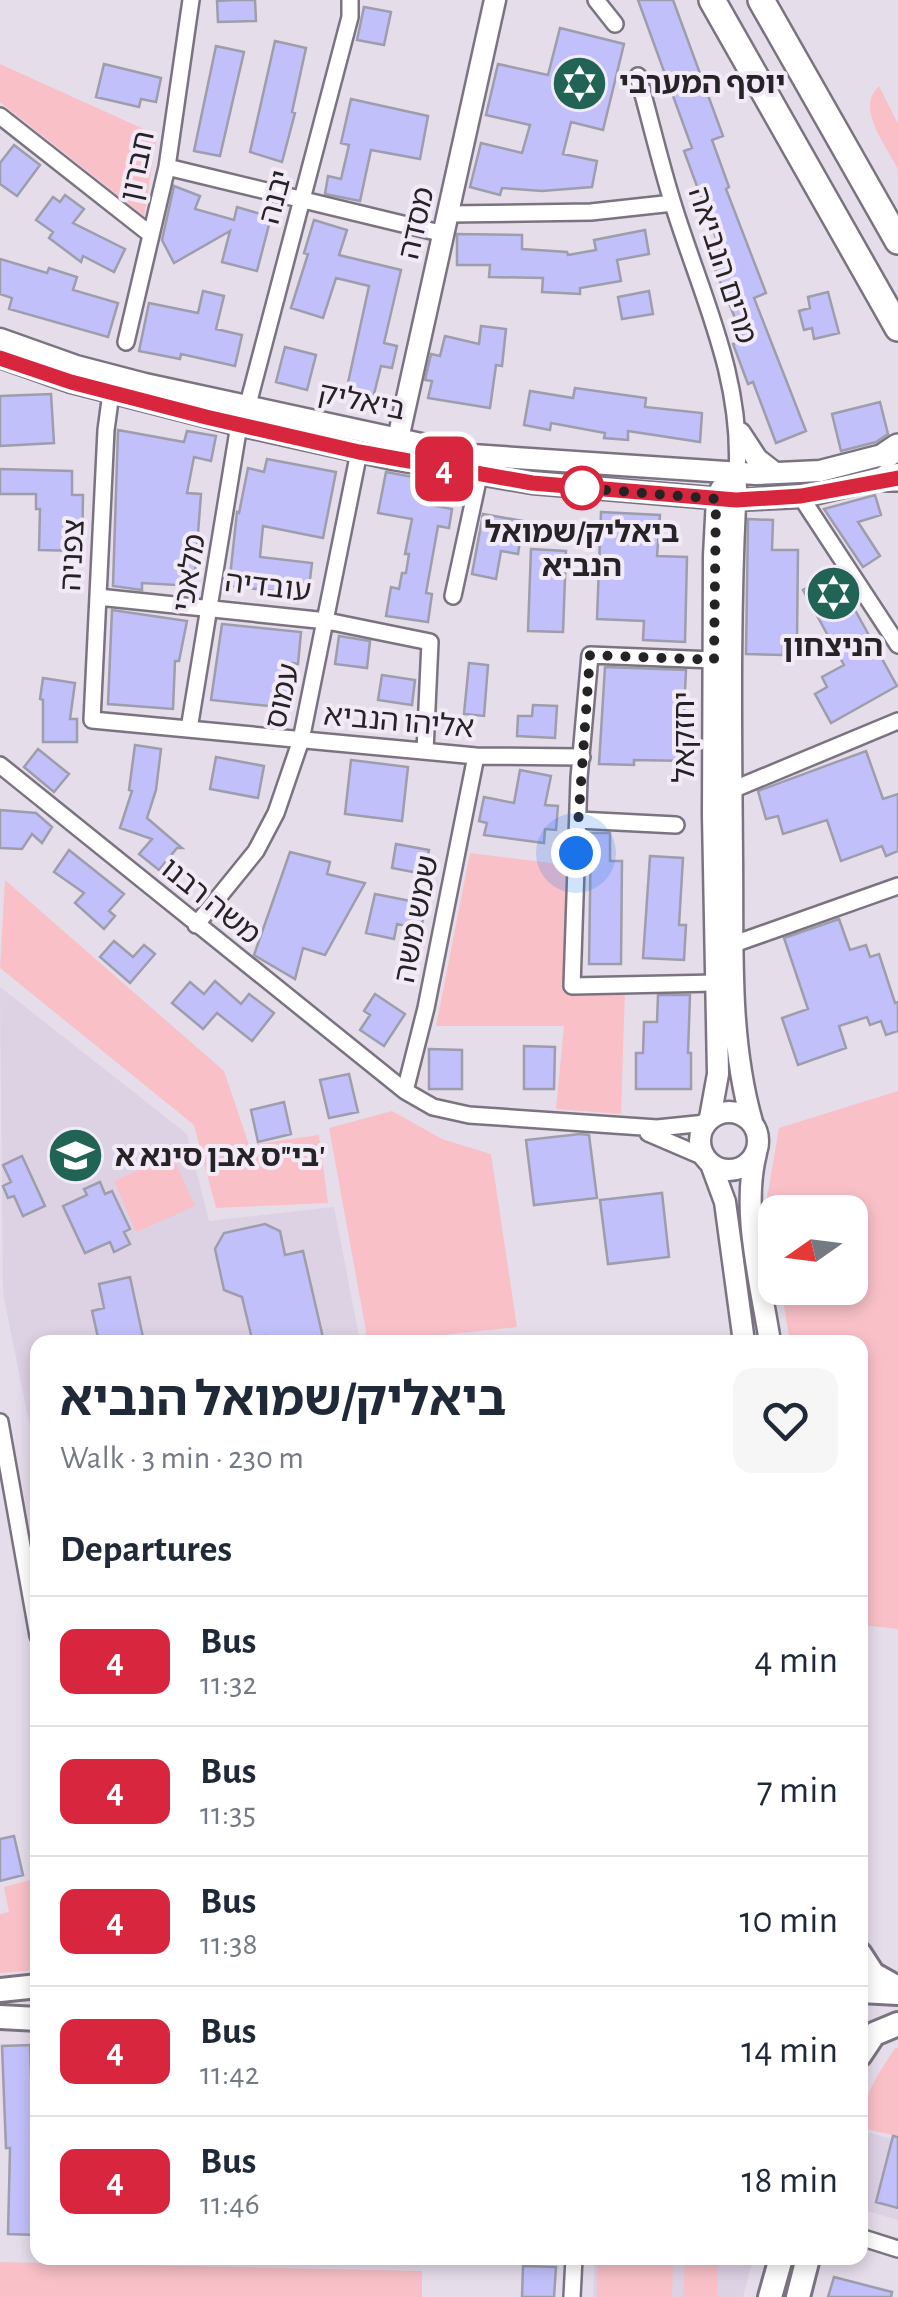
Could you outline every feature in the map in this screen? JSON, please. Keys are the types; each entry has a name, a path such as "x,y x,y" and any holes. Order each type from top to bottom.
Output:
{"highway":[{"path":"712,0 898,328"},
{"path":"761,0 898,241"}],"main road":[{"path":"868,1966 898,1991"},
{"path":"0,1990 30,1987"},
{"path":"868,1991 898,1991"},
{"path":"0,2018 30,2019"},
{"path":"868,2020 898,2023"},
{"path":"868,2043 874,2034 898,2023"},
{"path":"770,2297 779,2265"},
{"path":"798,2297 806,2265"}],"street":[{"name":"חברון","path":"126,342 167,167 191,0"},
{"name":"יבנה","path":"243,416 303,200 350,17 350,0"},
{"name":"מסדה","path":"396,449 495,0"},
{"path":"596,0 615,24"},
{"name":"מרים הנביאה","path":"638,76 672,204 729,373 740,433 737,474"},
{"path":"0,116 150,234"},
{"path":"167,167 303,200 446,224 672,204"},
{"name":"ביאליק","path":"0,339 359,452 396,449 737,474 894,464"},
{"name":"ביאליק","path":"0,358 111,393 396,449 479,476 726,500 801,496 894,464"},
{"name":"צפניה","path":"92,720 111,393"},
{"name":"מלאכי","path":"189,729 243,416"},
{"path":"740,433 757,459 775,474"},
{"name":"עמוס","path":"196,926 256,851 276,813 301,740 328,622 359,452"},
{"name":"יחזקאל","path":"708,1120 718,1074 714,660 726,500 737,474"},
{"path":"453,596 479,476"},
{"path":"801,496 898,645"},
{"name":"יחזקאל","path":"726,500 739,1070 752,1122"},
{"name":"עובדיה","path":"98,597 328,622 430,642 425,751"},
{"path":"714,660 590,655 578,820 572,986 716,983"},
{"name":"אליהו הנביא","path":"92,720 476,756 582,757"},
{"path":"732,790 898,722"},
{"name":"שמש משה","path":"405,1092 426,1008 476,756"},
{"name":"משה רבנו","path":"0,765 405,1092 433,1107 468,1116 630,1126 678,1128 708,1120"},
{"path":"578,820 676,825"},
{"path":"734,944 898,886"},
{"path":"743,1335 726,1202 700,1140 708,1120 728,1112 745,1116 758,1137 750,1176 751,1201 769,1335"},
{"path":"630,1126 728,1171 745,1166 756,1153"},
{"path":"0,1422 30,1562"},
{"path":"868,2240 898,2248"},
{"path":"572,2297 574,2265"}],"shaded area":[{"path":"0,64 157,135 144,216 0,102"},
{"path":"879,86 898,124 898,169 871,116 872,95"},
{"path":"470,853 567,865 563,992 625,991 621,1114 556,1109 564,1026 436,1026"},
{"path":"5,880 224,1071 249,1145 319,1135 328,1203 216,1208 194,1125 0,968"},
{"path":"0,987 187,1134 209,1221 334,1207 359,1335 30,1335 30,1427 3,1293"},
{"path":"898,1091 898,1629 868,1626 868,1335 789,1335 784,1305 868,1305 868,1195 768,1195 779,1128"},
{"path":"392,1111 442,1139 491,1154 517,1327 443,1335 367,1335 329,1128"},
{"path":"172,1155 195,1206 136,1232 114,1181"},
{"path":"30,1880 30,1971 0,1973 0,1914 9,1912 4,1887"},
{"path":"898,2048 898,2136 868,2130 868,2094"},
{"path":"868,2132 898,2141 898,2220 868,2211"},
{"path":"0,2262 422,2271 422,2297 0,2297"},
{"path":"595,2265 751,2265 743,2297 593,2297"},
{"path":"598,2265 673,2265 672,2297 597,2297"},
{"path":"685,2265 718,2265 717,2297 683,2297"}],"building":[{"path":"255,0 256,21 218,22 217,1"},
{"path":"638,0 673,0 723,136 712,140 729,187 726,189 766,293 754,298 806,431 776,443 753,382 748,384 733,344 744,340 712,262 723,257 684,151 692,148"},
{"path":"364,7 391,12 384,45 357,40"},
{"path":"560,28 624,44 603,130 571,122 563,154 597,161 592,187 542,191 502,188 500,195 470,187 481,143 522,153 530,125 486,115 498,64 548,75"},
{"path":"275,41 306,48 282,162 250,152"},
{"path":"216,46 244,52 220,156 194,151"},
{"path":"104,64 161,78 156,102 141,99 139,107 96,97"},
{"path":"351,99 428,116 420,159 371,150 360,201 325,194 328,176 341,179 349,145 341,143"},
{"path":"14,145 40,165 17,196 0,184 0,163"},
{"path":"174,186 200,196 195,209 234,220 237,207 271,217 257,271 222,262 230,231 174,263 162,240"},
{"path":"65,195 84,209 73,223 125,249 114,272 83,256 81,262 49,238 53,232 36,220 53,197 60,202"},
{"path":"314,220 347,230 339,255 401,270 384,343 397,346 392,368 381,366 373,398 346,392 369,286 336,278 323,318 291,308"},
{"path":"645,230 649,254 617,260 621,281 580,288 580,294 542,292 543,278 489,277 490,265 457,265 457,234 522,235 522,249 568,255 596,250 594,240"},
{"path":"0,259 77,277 73,290 118,303 108,337 9,309 12,298 0,294"},
{"path":"203,291 224,296 216,329 242,335 235,366 181,354 180,359 139,351 149,303 198,313"},
{"path":"649,291 653,314 622,319 618,297"},
{"path":"828,292 839,333 814,339 812,328 804,330 799,311 810,308 808,297"},
{"path":"481,326 506,329 502,366 496,365 490,408 428,398 432,381 425,380 431,354 440,356 445,336 479,344"},
{"path":"285,347 316,355 307,390 276,382"},
{"path":"575,388 646,398 645,407 702,413 700,442 628,431 628,440 604,438 605,433 551,423 550,430 524,425 530,391 573,398"},
{"path":"51,394 54,443 0,446 0,396"},
{"path":"880,402 888,434 876,442 841,451 832,414"},
{"path":"118,430 184,442 187,431 216,436 211,461 194,457 187,493 201,494 194,586 142,583 142,590 113,586"},
{"path":"267,459 336,472 323,538 263,526 260,557 312,563 308,595 229,586 237,512 248,468 264,472"},
{"path":"0,469 72,471 72,495 83,495 82,551 39,550 40,509 36,509 36,494 0,494"},
{"path":"386,472 429,480 425,504 452,509 449,528 438,526 426,593 432,594 428,622 386,616 391,587 399,589 402,573 406,573 409,554 405,554 412,519 378,513"},
{"path":"875,495 881,515 858,522 880,556 863,567 824,509"},
{"path":"601,512 660,515 657,556 687,557 685,642 643,640 644,621 597,619"},
{"path":"483,514 523,521 518,554 501,551 496,579 472,574"},
{"path":"748,519 773,520 772,550 798,550 797,638 783,638 783,655 746,654"},
{"path":"531,549 566,551 563,632 528,631"},
{"path":"834,572 897,686 831,723 815,694 827,687 822,677 844,665 803,590"},
{"path":"112,610 187,621 179,661 175,661 173,709 108,704"},
{"path":"222,624 301,632 298,664 292,663 288,708 211,700"},
{"path":"339,636 370,641 367,668 335,664"},
{"path":"469,663 488,665 484,716 464,714"},
{"path":"605,667 686,670 684,712 690,712 689,761 599,764"},
{"path":"382,675 415,680 412,705 378,700"},
{"path":"43,678 75,683 70,719 77,719 77,742 43,742"},
{"path":"533,705 557,706 555,738 517,736 518,716 532,716"},
{"path":"135,745 161,749 156,790 147,818 182,848 177,848 159,870 139,854 152,839 120,828 132,791 129,790"},
{"path":"38,749 69,774 54,792 24,767"},
{"path":"866,751 883,799 898,794 898,851 886,856 882,846 841,861 827,820 783,834 778,816 766,819 758,791"},
{"path":"216,757 264,766 258,798 210,789"},
{"path":"351,760 408,767 402,821 345,814"},
{"path":"520,770 551,776 545,805 558,806 556,830 545,829 544,843 484,835 487,823 479,821 484,797 514,803"},
{"path":"0,810 36,813 52,827 42,843 32,834 22,849 0,848"},
{"path":"591,833 610,833 610,861 622,861 621,964 589,964"},
{"path":"396,844 429,850 424,874 392,868"},
{"path":"69,850 124,894 109,911 115,916 104,929 75,903 84,893 54,872"},
{"path":"290,852 330,862 327,874 365,883 325,955 303,948 295,979 254,955"},
{"path":"650,856 683,858 679,925 686,925 684,960 643,958"},
{"path":"375,894 426,904 421,929 397,924 394,939 366,933"},
{"path":"839,919 850,950 866,945 870,957 879,954 895,1003 898,1002 898,1031 886,1035 881,1021 870,1025 867,1017 839,1026 846,1048 798,1065 782,1018 808,1009 784,938"},
{"path":"114,941 133,957 144,945 155,954 130,983 100,957"},
{"path":"215,981 241,1004 249,994 274,1013 252,1041 217,1013 203,1029 172,1003 190,982 204,994"},
{"path":"375,994 405,1014 384,1046 360,1030 370,1015 364,1011"},
{"path":"658,995 690,995 691,1089 636,1089 636,1053 643,1053 644,1022 657,1022"},
{"path":"524,1046 555,1047 554,1089 524,1089"},
{"path":"429,1049 462,1050 462,1089 429,1089"},
{"path":"349,1074 358,1112 329,1118 320,1080"},
{"path":"284,1102 291,1134 258,1142 251,1110"},
{"path":"589,1135 597,1198 534,1205 526,1140"},
{"path":"22,1156 45,1206 23,1216 14,1196 8,1198 3,1186 11,1182 3,1165"},
{"path":"100,1182 105,1194 112,1191 130,1229 124,1232 130,1244 114,1252 110,1242 85,1253 63,1206 87,1195 84,1189"},
{"path":"662,1193 669,1257 608,1264 600,1200"},
{"path":"265,1224 280,1231 285,1255 303,1251 322,1335 251,1335 242,1297 224,1290 215,1249 224,1233"},
{"path":"130,1277 142,1335 97,1335 92,1311 104,1308 99,1284"},
{"path":"14,1836 23,1875 0,1881 0,1839"},
{"path":"30,2045 30,2235 8,2234 10,2148 6,2148 2,2046"},
{"path":"893,2136 898,2137 898,2208 876,2202"},
{"path":"523,2266 556,2267 554,2297 522,2297"},
{"path":"834,2277 892,2292 891,2297 828,2297"}],"bus line":[{"name":"4","path":"0,358 141,401 479,476 736,500 801,496 898,478"}],"place":[{"name":"יוסף המערבי","path":"580,83"},
{"name":"ביאליק/שמואל הנביא","path":"582,488"},
{"name":"הניצחון","path":"833,594"},
{"name":"בי\"ס אבן סינא א'","path":"76,1156"}],"route":[{"path":"576,853 590,655 714,660 716,499 582,488"}]}
